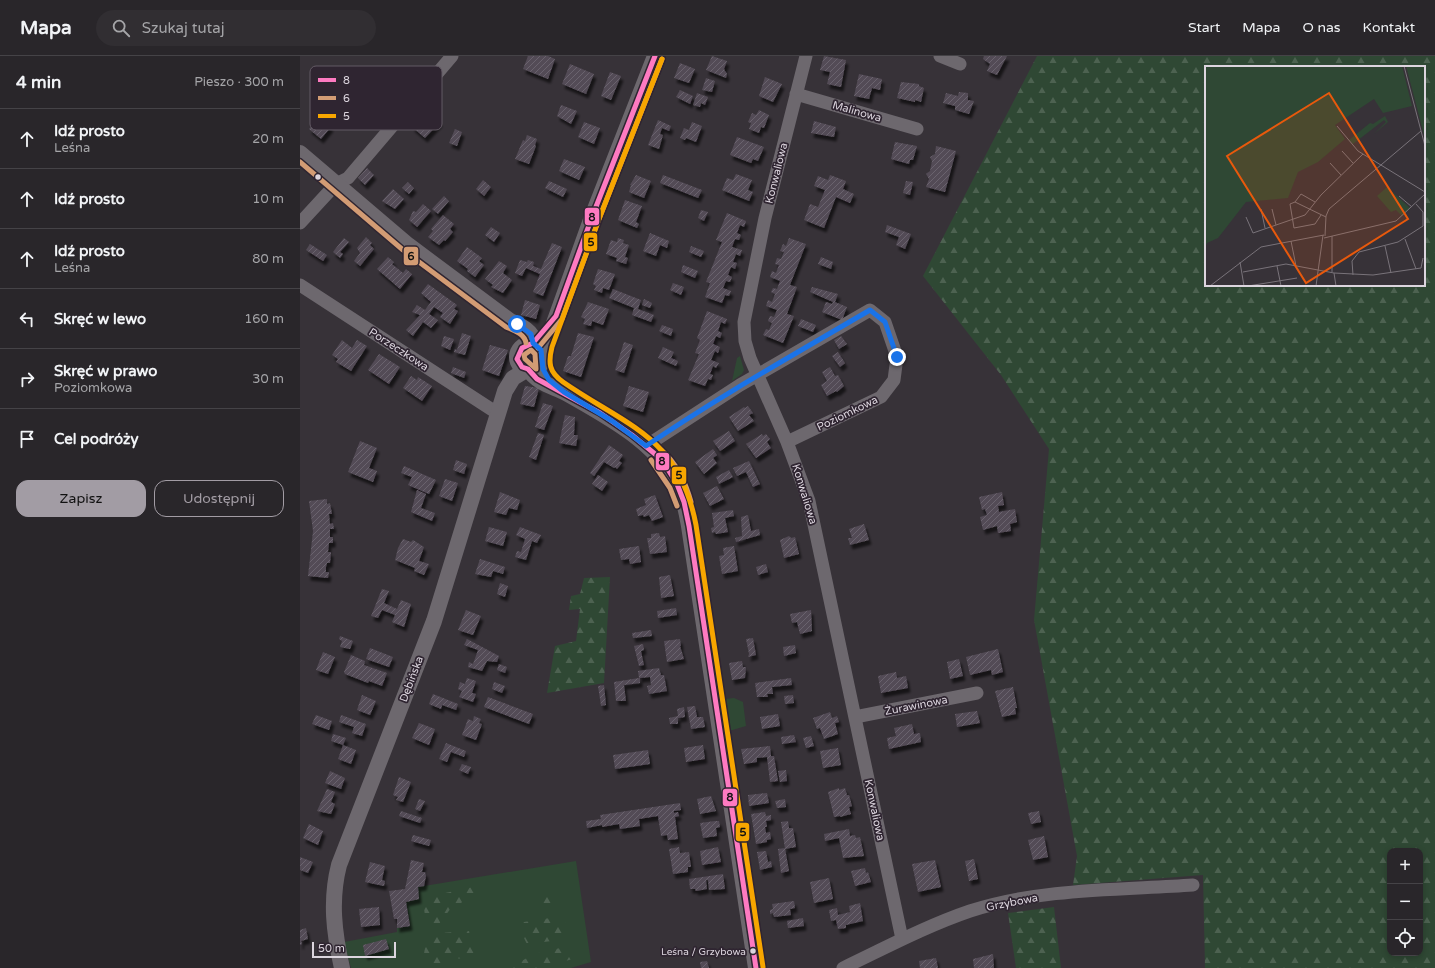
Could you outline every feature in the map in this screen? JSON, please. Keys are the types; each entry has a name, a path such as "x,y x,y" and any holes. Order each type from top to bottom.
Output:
{"street":[{"path":"442,68 452,56"},
{"path":"530,355 553,329 556,316 592,217 655,56"},
{"name":"Konwaliowa","path":"806,56 765,218 744,322 745,341 758,376 787,442 809,501 902,939"},
{"path":"940,56 960,64"},
{"name":"Malinowa","path":"796,94 917,129"},
{"path":"300,223 336,184 348,178 389,130"},
{"path":"300,153 425,258 510,322 530,355 537,379 564,392 612,421 646,446 664,463 672,474 681,492 686,510 756,968"},
{"name":"Porzeczkowa","path":"300,285 497,413"},
{"name":"Poziomkowa","path":"758,376 870,310 885,322 897,357 894,380 881,396 787,442"},
{"name":"Dębińska","path":"342,968 337,945 333,910 338,869 434,621 505,391 530,355"},
{"path":"646,446 740,385 758,376"},
{"name":"Żurawinowa","path":"855,717 977,693"},
{"name":"Grzybowa","path":"843,968 941,922 997,904 1061,894 1193,885"}],"green space":[{"path":"1037,56 1435,56 1435,968 1205,968 1203,875 1073,885 1077,856 1034,620 1049,449 1001,375 923,276"},
{"path":"740,356 744,370 742,374 732,381 737,358"},
{"path":"610,577 604,683 547,693 555,646 576,641 580,609 569,610 571,596 580,594 584,578"},
{"path":"734,698 743,702 746,726 729,731 725,699"},
{"path":"576,861 591,962 571,968 351,968 344,942 397,932 397,928 410,926 406,902 418,899 418,887"},
{"path":"473,887 478,894 451,908 439,924 426,924 424,908 436,895"},
{"path":"545,894 559,903 523,907"},
{"path":"1054,907 1061,968 1016,968 1008,913"},
{"path":"563,916 569,934 560,940 527,944 520,930 524,922"},
{"path":"469,931 475,959 444,958 446,968 431,968 424,954 427,934"},
{"path":"573,945 576,958 541,968 509,968 534,954"}],"building":[{"path":"528,56 548,56 555,59 548,79 523,69"},
{"path":"712,56 727,61 724,69 727,74 726,78 706,70"},
{"path":"824,56 846,60 841,87 827,84 830,72 820,70"},
{"path":"984,56 1007,56 997,75 987,71 990,64 983,59"},
{"path":"680,63 695,69 689,83 674,78"},
{"path":"570,64 594,74 586,94 562,84"},
{"path":"610,72 621,76 611,100 601,96"},
{"path":"859,74 882,79 880,90 872,88 869,99 854,96"},
{"path":"765,77 782,84 773,102 759,96"},
{"path":"706,78 715,81 712,92 702,90"},
{"path":"901,82 919,84 919,86 924,88 921,102 897,98"},
{"path":"680,90 693,96 690,104 676,97"},
{"path":"959,92 968,93 968,100 974,101 969,114 955,110 955,106 943,103 946,93 958,96"},
{"path":"697,93 708,97 705,105 701,103 700,107 693,105"},
{"path":"561,105 577,111 571,124 557,116"},
{"path":"759,110 769,115 764,128 761,127 759,133 749,129 751,123 748,122 752,113 756,115"},
{"path":"658,120 671,126 669,131 662,128 660,134 663,135 659,149 648,145"},
{"path":"814,121 836,127 834,137 811,133"},
{"path":"584,122 600,128 594,144 578,137"},
{"path":"692,122 702,126 696,142 686,138 685,140 680,138 684,128 689,130"},
{"path":"455,129 462,132 457,146 449,143"},
{"path":"310,130 328,130 321,139"},
{"path":"416,130 432,130 425,138"},
{"path":"527,135 537,139 529,164 515,159 523,140 525,141"},
{"path":"737,137 764,147 758,161 753,159 751,163 730,155"},
{"path":"895,142 917,146 913,160 910,160 909,164 891,159"},
{"path":"936,146 956,151 945,192 926,187 929,179 926,174 930,171 932,161 930,157 935,154"},
{"path":"564,159 585,167 579,180 559,171"},
{"path":"367,168 374,175 365,185 358,178"},
{"path":"736,174 752,180 748,190 753,192 749,201 722,190 727,178 733,180"},
{"path":"636,175 651,181 644,198 629,192 630,185"},
{"path":"663,175 702,190 698,198 660,183"},
{"path":"830,175 846,181 843,189 854,194 850,203 836,197 824,228 804,220 810,204 818,207 825,190 814,186 818,176 828,180"},
{"path":"483,180 491,187 484,196 476,189"},
{"path":"549,181 567,189 563,197 545,188"},
{"path":"906,181 913,182 910,195 903,193"},
{"path":"408,182 414,188 409,194 402,188"},
{"path":"393,189 404,199 395,209 382,201"},
{"path":"444,196 449,201 438,214 432,209"},
{"path":"625,200 642,206 636,222 639,224 637,228 618,220"},
{"path":"423,204 431,211 417,227 409,220 413,211 416,212"},
{"path":"701,210 708,212 704,221 698,218"},
{"path":"727,213 746,221 744,227 740,225 737,233 741,235 739,240 735,239 732,247 742,250 740,256 736,254 733,262 737,263 735,269 731,267 728,275 732,277 730,282 726,281 723,288 731,291 729,296 725,295 722,303 705,297 710,283 706,282 722,242 716,240"},
{"path":"443,215 454,224 450,229 453,232 439,245 428,237 433,231 431,229"},
{"path":"887,225 911,234 905,249 896,245 899,237 885,232"},
{"path":"491,227 500,233 494,242 485,235"},
{"path":"650,233 669,241 667,248 660,245 656,256 643,251"},
{"path":"366,237 372,243 370,245 374,249 360,266 354,261 360,253 357,248"},
{"path":"344,238 349,242 340,252 343,254 340,258 333,252"},
{"path":"618,238 624,240 623,243 629,245 625,257 628,258 626,264 616,261 617,258 606,254 611,240 617,242"},
{"path":"789,238 806,244 790,285 797,287 787,314 794,316 783,343 763,335 766,329 769,330 772,323 768,321 770,316 774,317 777,310 766,306 768,300 772,302 775,294 771,292 773,288 777,289 780,281 770,277 772,271 776,273 779,265 775,264 777,258 781,259 784,252 780,251 783,244 786,246"},
{"path":"552,243 562,247 543,296 533,292 540,274 526,268 522,276 515,273 520,260 534,262 533,266 541,269"},
{"path":"310,244 327,255 323,261 306,250"},
{"path":"691,246 704,251 701,257 689,252"},
{"path":"467,247 482,258 479,261 484,265 475,277 467,271 468,269 457,261"},
{"path":"388,257 394,262 392,264 403,273 406,269 412,274 400,289 377,269"},
{"path":"821,257 833,262 831,269 818,264"},
{"path":"499,261 507,266 503,273 512,280 503,293 491,287 493,285 485,279"},
{"path":"683,265 698,271 695,278 681,272"},
{"path":"598,269 615,274 609,290 603,288 602,293 594,290 596,286 593,284"},
{"path":"673,283 684,287 681,295 670,290"},
{"path":"428,284 457,305 454,309 458,311 450,324 440,317 443,313 434,307 429,314 438,320 431,328 423,322 413,336 406,330 420,315 412,312 417,305 425,310 431,302 421,293"},
{"path":"812,287 838,294 835,302 847,307 842,320 822,312 826,302 832,304 833,302 810,292"},
{"path":"613,289 641,300 638,309 654,315 651,322 632,315 634,308 609,298"},
{"path":"644,299 652,303 650,308 642,305"},
{"path":"525,300 540,305 536,319 521,315"},
{"path":"588,302 609,309 603,325 592,321 591,326 583,324 585,319 581,317"},
{"path":"707,311 727,319 725,324 721,322 718,331 722,333 720,338 716,336 713,344 720,347 718,353 715,351 711,360 719,363 716,368 713,366 710,374 713,375 711,380 708,379 705,386 688,380 699,354 695,353 700,340 697,338"},
{"path":"801,319 816,325 813,332 798,326"},
{"path":"662,325 673,329 671,336 659,331"},
{"path":"462,333 471,336 465,355 454,352 455,349 457,350"},
{"path":"578,333 594,337 581,377 563,371 568,356 571,356"},
{"path":"444,336 454,339 450,350 441,346"},
{"path":"841,336 847,344 839,349 834,340"},
{"path":"342,340 352,348 357,340 367,346 351,371 336,362 338,359 332,355"},
{"path":"624,342 633,345 624,373 615,370"},
{"path":"490,345 508,350 499,376 482,370"},
{"path":"663,347 674,352 671,358 678,361 676,366 658,358"},
{"path":"838,352 845,363 840,367 832,356"},
{"path":"379,354 400,367 389,384 368,370"},
{"path":"453,367 466,372 464,378 451,373"},
{"path":"830,367 835,376 838,375 844,386 837,392 836,391 827,396 821,385 827,381 822,372"},
{"path":"411,376 417,380 418,377 432,386 422,401 403,388"},
{"path":"525,386 539,388 534,407 520,404"},
{"path":"629,386 649,392 643,412 623,406"},
{"path":"543,403 553,406 544,430 535,427"},
{"path":"748,406 753,413 749,415 754,421 738,431 729,417"},
{"path":"565,415 575,417 574,435 578,435 576,446 559,443"},
{"path":"729,431 735,441 720,451 713,441"},
{"path":"538,433 544,435 536,460 529,457"},
{"path":"762,434 763,436 766,434 770,439 767,442 771,448 756,458 746,444"},
{"path":"360,441 377,448 369,468 377,471 373,482 348,472"},
{"path":"609,445 623,455 619,461 622,463 617,469 604,462 594,476 590,473"},
{"path":"713,449 717,455 713,458 717,463 704,474 695,462"},
{"path":"456,460 467,464 464,474 453,470"},
{"path":"749,461 760,484 753,487 746,472 737,476 733,468"},
{"path":"404,466 436,480 429,494 408,485 412,477 401,473"},
{"path":"729,470 733,477 719,484 716,477"},
{"path":"598,475 608,482 602,491 592,484"},
{"path":"445,479 458,483 452,501 439,496"},
{"path":"717,486 724,499 710,506 703,493"},
{"path":"417,490 426,494 421,508 435,513 432,521 411,512"},
{"path":"500,492 520,500 517,510 509,508 506,515 494,512"},
{"path":"1002,492 1004,505 998,506 999,512 1015,509 1017,522 1010,524 1011,531 998,533 997,526 983,530 980,517 987,515 985,509 982,510 979,497"},
{"path":"655,495 663,517 652,521 649,515 644,517 643,515 638,516 636,509 646,505 644,499"},
{"path":"327,499 327,504 330,503 332,514 329,514 330,524 333,523 334,529 330,529 330,537 333,537 333,543 329,543 328,552 331,552 330,563 327,563 326,567 326,572 329,572 328,578 308,576 313,531 309,501"},
{"path":"733,510 734,516 725,518 728,532 716,534 715,532 712,533 711,528 714,527 712,513"},
{"path":"748,515 751,531 759,529 760,535 736,542 735,538 742,536 741,517"},
{"path":"864,524 869,540 850,545 848,538 852,538 849,529"},
{"path":"489,527 507,532 503,546 485,541"},
{"path":"520,527 541,535 537,543 532,541 526,560 515,557 517,551 521,552 525,539 516,535"},
{"path":"659,533 660,537 665,536 667,552 650,554 647,538 651,538 651,534"},
{"path":"789,536 791,538 795,537 799,554 784,558 780,540"},
{"path":"403,539 411,542 413,540 424,547 419,561 429,564 424,575 414,571 415,568 395,560 398,548"},
{"path":"639,546 641,562 630,564 629,559 621,560 619,549"},
{"path":"734,546 738,571 722,574 719,556 724,555 723,548"},
{"path":"480,559 505,567 503,574 493,571 491,577 475,574"},
{"path":"766,564 768,572 758,575 756,567"},
{"path":"670,575 674,596 661,598 659,577"},
{"path":"500,583 508,586 505,597 497,594"},
{"path":"382,589 389,591 384,603 397,609 401,600 411,604 404,627 392,622 395,615 382,610 378,618 371,616"},
{"path":"676,608 677,615 658,618 657,611"},
{"path":"466,610 481,616 473,635 458,630"},
{"path":"811,610 812,631 800,634 797,622 792,623 790,614"},
{"path":"651,630 652,636 633,638 632,633"},
{"path":"340,636 353,641 350,649 340,647 342,641 339,639"},
{"path":"753,638 756,655 748,657 749,654 746,639"},
{"path":"467,639 499,656 497,662 487,661 482,671 468,667 469,662 473,664 478,650 464,645"},
{"path":"680,639 680,646 684,659 667,662 664,641"},
{"path":"643,644 644,650 641,651 644,665 639,666 634,646"},
{"path":"795,645 796,653 784,656 783,647"},
{"path":"370,648 393,657 389,667 366,659"},
{"path":"998,649 1003,672 992,675 991,670 970,675 966,657"},
{"path":"323,652 335,657 328,674 316,670"},
{"path":"351,655 365,661 364,665 387,673 382,686 369,681 368,683 345,674 344,672"},
{"path":"959,659 963,676 950,679 947,662"},
{"path":"742,661 743,667 746,667 745,678 732,680 729,663"},
{"path":"499,664 507,667 505,673 497,670"},
{"path":"659,668 661,675 664,675 667,691 649,694 647,686 651,685 650,677 640,678 640,683 624,685 626,701 616,701 614,682 639,678 638,671"},
{"path":"896,672 897,678 906,676 908,688 881,693 878,676"},
{"path":"467,678 476,681 472,693 476,694 473,702 459,697 462,691 458,689 460,682 465,684"},
{"path":"791,678 792,685 772,687 773,694 767,694 768,697 757,697 755,683"},
{"path":"494,682 505,686 502,693 492,689"},
{"path":"604,685 606,705 601,706 598,686"},
{"path":"1013,687 1017,708 1015,708 1016,714 1002,717 995,691"},
{"path":"433,694 458,704 456,710 442,705 441,709 429,704"},
{"path":"362,695 376,701 370,715 357,710"},
{"path":"793,695 794,703 785,704 784,696"},
{"path":"488,697 533,714 529,724 484,707"},
{"path":"695,706 697,717 703,717 705,727 691,729 687,707"},
{"path":"684,707 685,717 678,718 678,724 670,724 669,718 678,716 677,709"},
{"path":"977,711 980,723 957,727 955,714"},
{"path":"830,712 832,718 837,716 839,722 835,723 838,734 824,739 820,728 817,729 813,718"},
{"path":"778,714 780,726 762,729 760,717"},
{"path":"316,715 332,721 329,730 312,724"},
{"path":"341,715 366,724 362,736 352,733 354,727 339,722"},
{"path":"474,716 481,719 479,723 482,724 476,740 462,735 468,719 473,721"},
{"path":"419,723 435,729 429,745 412,738"},
{"path":"912,724 914,734 920,733 921,742 889,749 887,738 896,736 894,728"},
{"path":"333,734 346,738 343,745 331,741"},
{"path":"794,735 796,742 782,744 781,737"},
{"path":"811,736 814,746 806,748 803,738"},
{"path":"446,743 466,751 464,757 451,752 447,762 439,759"},
{"path":"343,745 356,750 351,764 338,759"},
{"path":"703,745 705,759 686,762 684,748"},
{"path":"770,746 771,756 774,756 778,781 770,782 767,757 757,758 757,762 744,764 741,749"},
{"path":"838,748 841,765 823,768 820,751"},
{"path":"648,750 650,764 615,769 613,755"},
{"path":"462,764 471,767 468,774 459,770"},
{"path":"786,770 787,781 780,782 778,771"},
{"path":"330,771 345,778 341,789 325,783"},
{"path":"399,777 411,782 403,802 396,800 398,797 393,795"},
{"path":"839,788 839,790 845,788 847,795 849,795 852,806 849,807 851,814 834,817 828,792"},
{"path":"327,789 335,792 331,802 335,804 331,814 317,811"},
{"path":"767,793 769,803 749,806 748,795"},
{"path":"711,796 716,811 700,814 697,799"},
{"path":"419,799 425,801 420,811 415,809"},
{"path":"785,799 786,807 777,808 775,801"},
{"path":"680,803 681,810 674,811 674,813 678,812 679,816 675,817 678,839 668,840 667,835 661,836 658,816 639,819 640,826 620,829 619,824 587,828 586,821 601,819 600,815"},
{"path":"401,811 422,818 420,823 399,816"},
{"path":"1039,811 1041,822 1031,824 1028,813"},
{"path":"765,812 766,816 771,815 771,820 766,821 767,827 765,827 766,833 770,832 771,839 767,840 767,842 756,844 751,814"},
{"path":"719,821 720,827 716,828 717,836 703,838 700,823"},
{"path":"788,821 789,828 793,828 796,847 785,849 781,822"},
{"path":"309,824 323,831 318,845 303,838"},
{"path":"849,829 850,836 855,835 856,838 860,837 864,856 843,858 839,838 825,841 824,834"},
{"path":"413,835 431,840 429,846 411,841"},
{"path":"1044,836 1048,857 1033,860 1028,840"},
{"path":"679,847 680,853 689,852 691,867 688,867 688,872 673,874 669,849"},
{"path":"718,847 721,862 702,865 700,851"},
{"path":"785,848 789,871 781,873 778,849"},
{"path":"766,851 768,862 771,861 772,867 760,870 757,852"},
{"path":"300,857 313,862 308,873 300,870"},
{"path":"974,859 978,879 969,881 965,861"},
{"path":"411,860 424,863 422,872 425,872 426,876 424,886 418,887 419,899 406,902 410,926 397,928 397,919 394,919 389,891 405,889"},
{"path":"935,860 941,887 918,892 912,864"},
{"path":"370,862 385,866 382,880 385,881 384,886 365,882"},
{"path":"865,868 871,882 855,886 851,871"},
{"path":"723,874 725,889 709,890 708,880 706,880 707,889 696,891 695,889 690,889 689,879"},
{"path":"829,878 833,899 814,903 810,882"},
{"path":"794,901 795,908 790,909 791,915 774,917 773,913 770,914 770,910 773,909 772,904"},
{"path":"860,903 863,921 846,925 846,928 838,929 836,920 831,921 829,910 837,908 838,915 850,912 849,906"},
{"path":"379,907 380,925 361,927 359,909"},
{"path":"803,918 804,926 788,928 787,921"},
{"path":"306,928 308,939 301,941 302,944 300,945 300,930"},
{"path":"386,939 389,949 365,956 363,945"},
{"path":"993,954 994,968 974,968 973,959"},
{"path":"936,958 938,968 920,968 919,961"},
{"path":"707,961 709,968 701,968 700,962"}],"transit line":[{"name":"8","path":"655,56 592,217 556,316 533,343 522,348 517,359 522,367 528,369 537,379 600,413 632,435 664,463 677,484 684,502 689,526 756,968"},
{"name":"6","path":"538,348 562,319 599,219 662,59"},
{"name":"5","path":"662,59 599,219 552,347 550,362 552,371 563,382 648,437 664,453 677,471 688,495 696,525 763,967"},
{"name":"6","path":"300,162 403,250 506,327 521,335 526,343"},
{"name":"6","path":"531,350 535,354 536,369 525,359 524,355 531,350"},
{"name":"6","path":"661,450 680,473 691,502"},
{"name":"6","path":"651,460 670,488 677,506"}],"place":[{"name":"Leśna / Grzybowa","path":"753,951"}],"route":[{"path":"517,324 531,334 534,340 533,343 541,350 543,354 543,369 549,380 564,392 612,421 646,446 740,385 767,371 870,310 885,322 897,357"}]}
